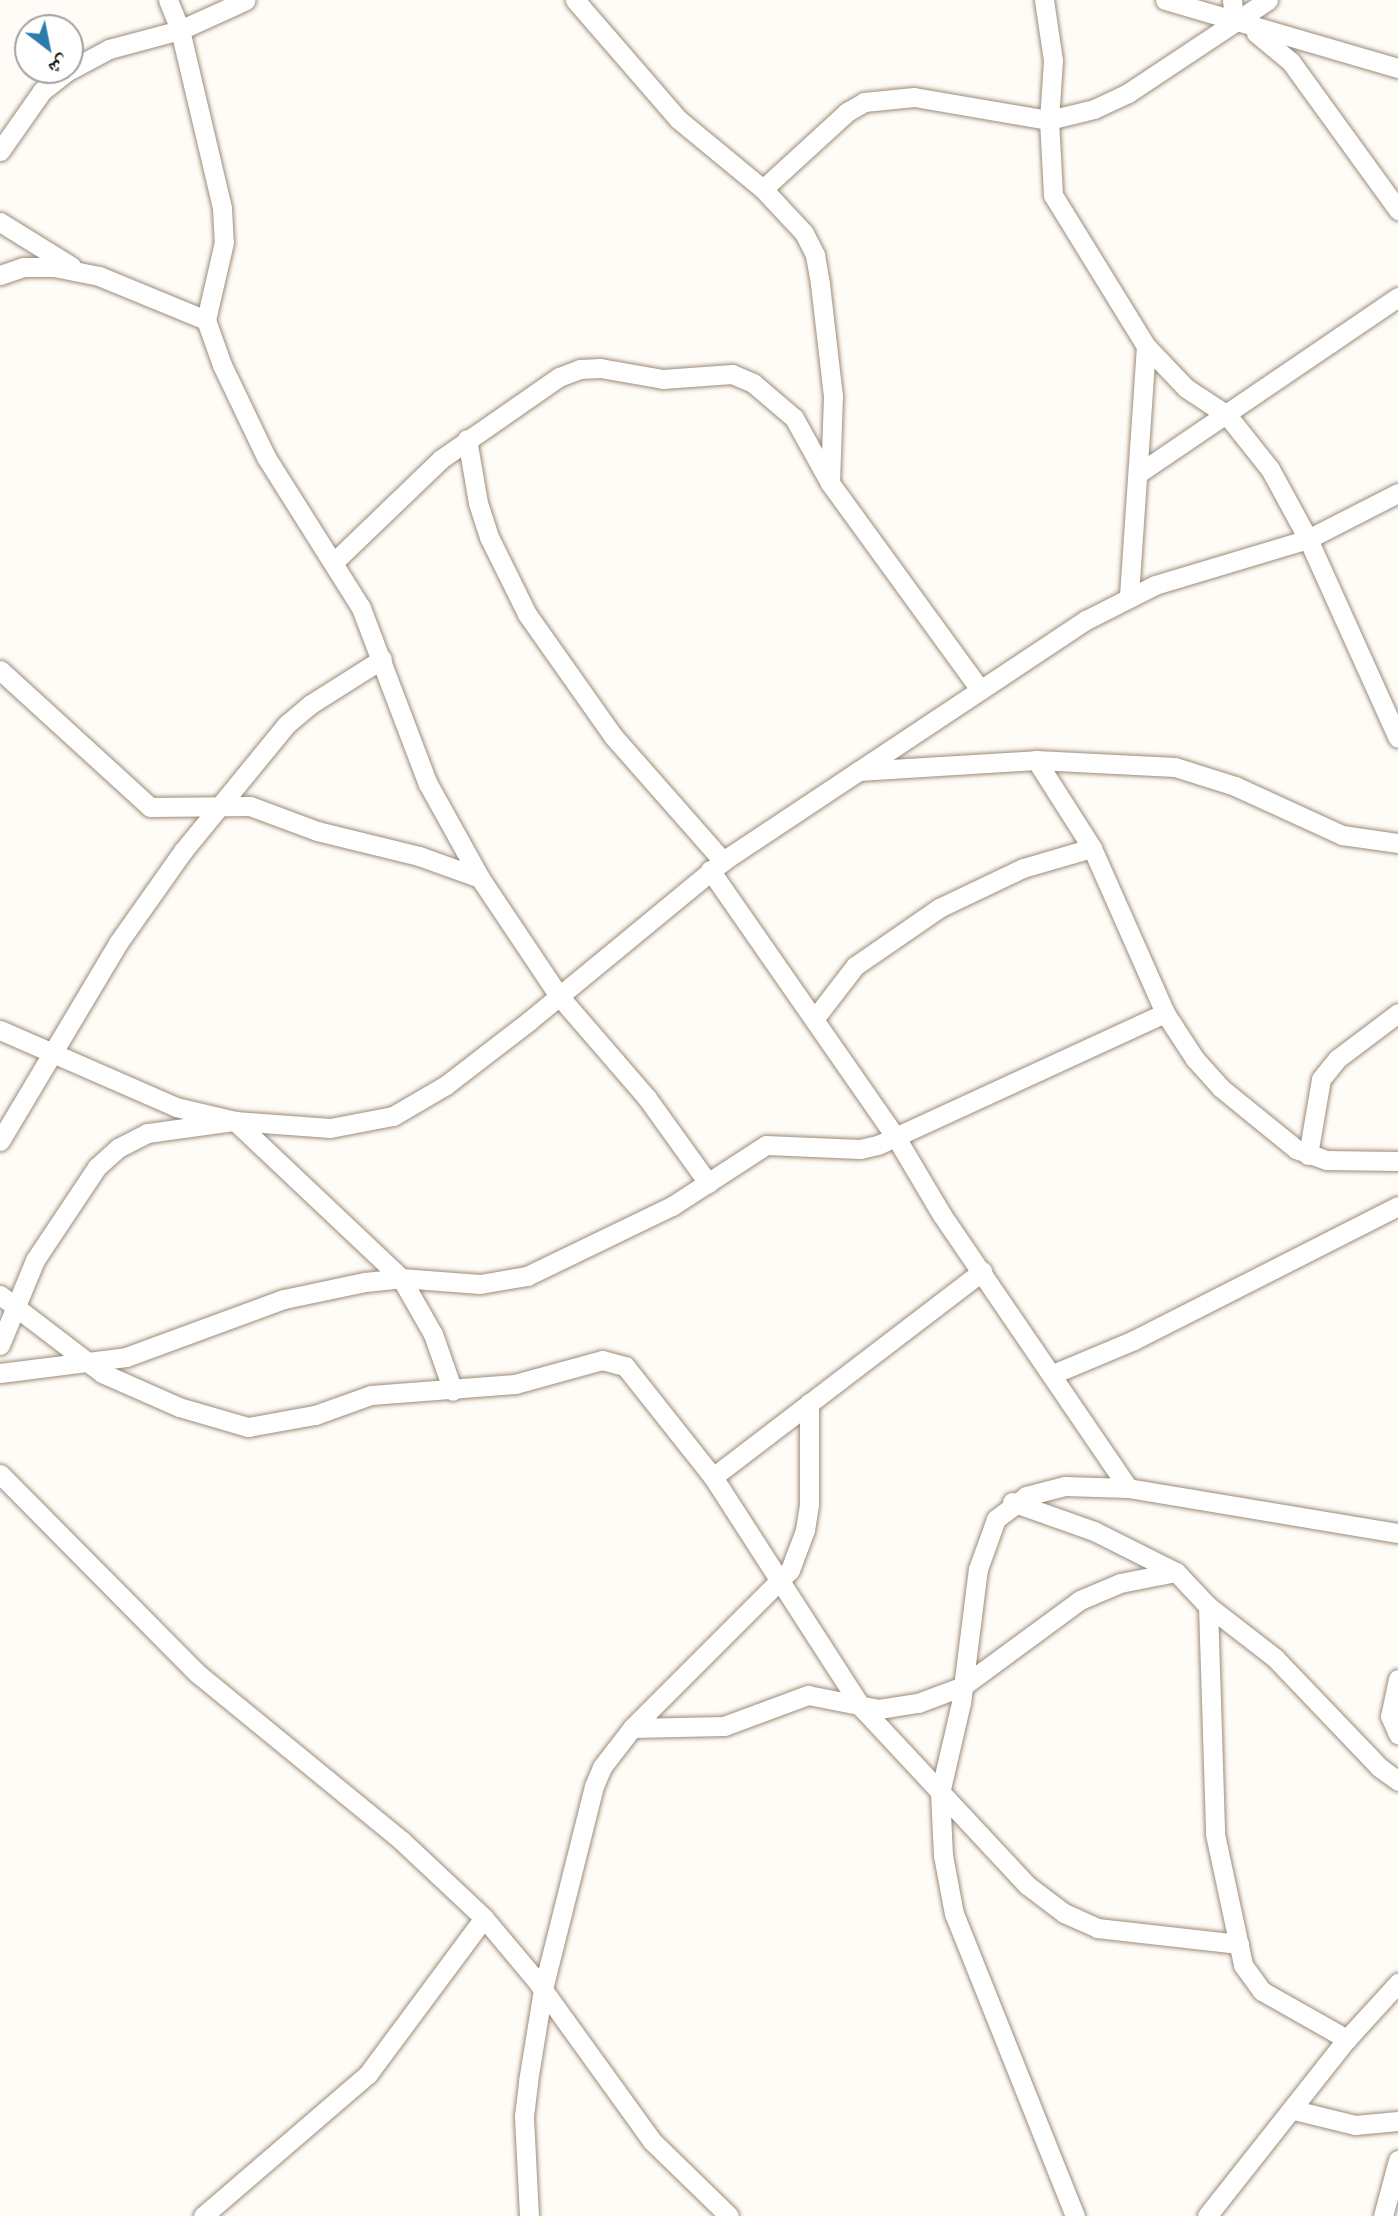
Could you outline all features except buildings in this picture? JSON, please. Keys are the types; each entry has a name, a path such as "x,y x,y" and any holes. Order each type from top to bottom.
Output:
{"street":[{"path":"168,0 180,30 222,208 224,242 206,320 266,457 335,561 383,659 428,785 480,878 559,996 653,1107 708,1184"},
{"path":"84,63 128,42 180,30 246,0"},
{"path":"575,0 678,119 763,189 804,233 815,255 833,397 830,483"},
{"path":"1044,0 1053,60 1049,120 1050,176 1059,210 1146,346 1186,388 1227,415 1270,469 1308,539 1398,738"},
{"path":"1166,0 1398,68"},
{"path":"1232,0 1241,24 1291,62 1398,210"},
{"path":"763,189 833,124 864,102 914,97 1049,120 1128,93 1241,24 1268,0"},
{"path":"0,151 43,91 52,84"},
{"path":"0,222 81,272"},
{"path":"0,275 23,267 81,272 126,284 206,320"},
{"path":"1139,473 1398,297"},
{"path":"1129,597 1146,346"},
{"path":"335,561 467,439 540,388 580,369 663,379 732,374 753,383 794,418 830,483 979,688"},
{"path":"467,439 478,503 489,537 527,614 613,736 717,866 982,1271 1128,1488"},
{"path":"0,1030 50,1055 176,1107 235,1121 330,1128 393,1116 446,1085 717,866 979,688 1129,597 1194,571 1308,539 1398,493"},
{"path":"0,1141 125,933 183,851 287,724 311,704 383,659"},
{"path":"0,670 150,807 225,803 250,806 317,831 419,856 480,878"},
{"path":"858,771 1036,760 1121,762 1202,773 1329,831 1398,843"},
{"path":"1036,760 1092,848 1165,1013 1195,1059 1221,1088 1270,1132 1308,1155 1353,1163 1398,1161"},
{"path":"816,1018 855,966 939,908 1023,868 1092,848"},
{"path":"0,1373 126,1357 285,1299 401,1278 480,1284 527,1276 652,1217 773,1143 860,1149 897,1139 1165,1013"},
{"path":"1308,1155 1321,1079 1337,1059 1398,1013"},
{"path":"235,1121 401,1278 433,1334 453,1391"},
{"path":"0,1345 8,1301 36,1260 67,1206 118,1148 147,1133 235,1121"},
{"path":"1053,1374 1133,1340 1398,1206"},
{"path":"713,1477 982,1271"},
{"path":"8,1301 87,1364 178,1407 248,1427 315,1415 371,1395 453,1391 514,1384 612,1360 631,1372 713,1477 862,1708 1027,1885 1078,1920 1122,1933 1239,1944"},
{"path":"529,2216 524,2116 543,1989 594,1786 602,1767 632,1728 780,1584 805,1530 811,1471 809,1403"},
{"path":"0,1474 197,1673 401,1840 484,1917 543,1989 652,2141 729,2216"},
{"path":"1075,2216 954,1914 943,1855 940,1793 963,1686 978,1569 996,1519 1012,1503 1042,1489 1065,1486 1128,1488 1398,1533"},
{"path":"1012,1503 1094,1531 1176,1572 1208,1606 1275,1658 1379,1767 1398,1781"},
{"path":"632,1728 724,1726 808,1695 828,1696 862,1708 901,1707 963,1686 1080,1600 1120,1583 1176,1572"},
{"path":"1208,1606 1215,1834 1243,1965 1262,1991 1347,2039"},
{"path":"1398,1679 1390,1716 1398,1734"},
{"path":"203,2216 368,2074 484,1917"},
{"path":"1206,2216 1294,2110 1347,2039 1398,1983"},
{"path":"1294,2110 1356,2125 1398,2121"},
{"path":"1383,2216 1398,2160"}]}
